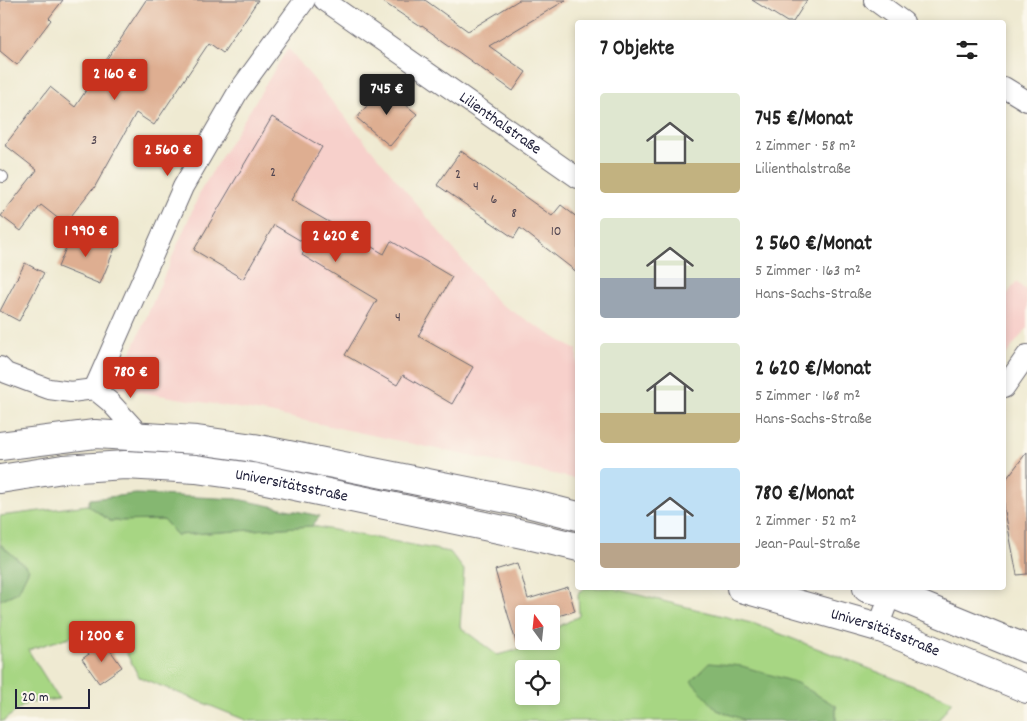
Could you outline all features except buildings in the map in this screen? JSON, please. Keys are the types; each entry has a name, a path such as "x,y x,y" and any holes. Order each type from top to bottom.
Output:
{"main road":[{"name":"Universitätsstraße","path":"0,446 95,434 197,440 254,448 575,515"},
{"name":"Universitätsstraße","path":"0,479 63,469 98,467 125,466 196,469 252,478 575,546"},
{"name":"Universitätsstraße","path":"748,590 878,627 1027,688"},
{"path":"885,590 1027,649"}],"street":[{"path":"94,389 182,187 238,92 305,0"},
{"name":"Lilienthalstraße","path":"324,0 575,176"},
{"path":"874,0 901,20"},
{"path":"1006,89 1027,101"},
{"path":"1006,385 1026,360"},
{"path":"0,367 6,373 49,389 71,392 94,389 110,402 141,436"},
{"path":"878,627 883,590"}],"shaded area":[{"path":"288,48 497,302 575,349 575,479 269,413 116,388 201,190"},
{"path":"1016,282 1027,291 1027,328 1006,354 1006,296"}],"green space":[{"path":"136,494 237,499 320,516 312,526 177,535 164,520 110,521 88,505 90,499"},
{"path":"88,505 110,521 164,520 177,535 312,526 450,552 464,570 460,627 497,655 517,650 560,650 560,626 579,616 578,594 583,590 619,590 755,624 952,701 938,721 836,721 836,705 717,710 747,721 248,721 139,677 111,624 28,650 59,699 27,703 3,721 0,721 0,600 18,592 29,569 0,544 0,516"},
{"path":"0,544 29,569 18,592 0,600"},
{"path":"709,663 742,666 797,683 836,706 836,721 747,721 717,710 691,681"}]}
